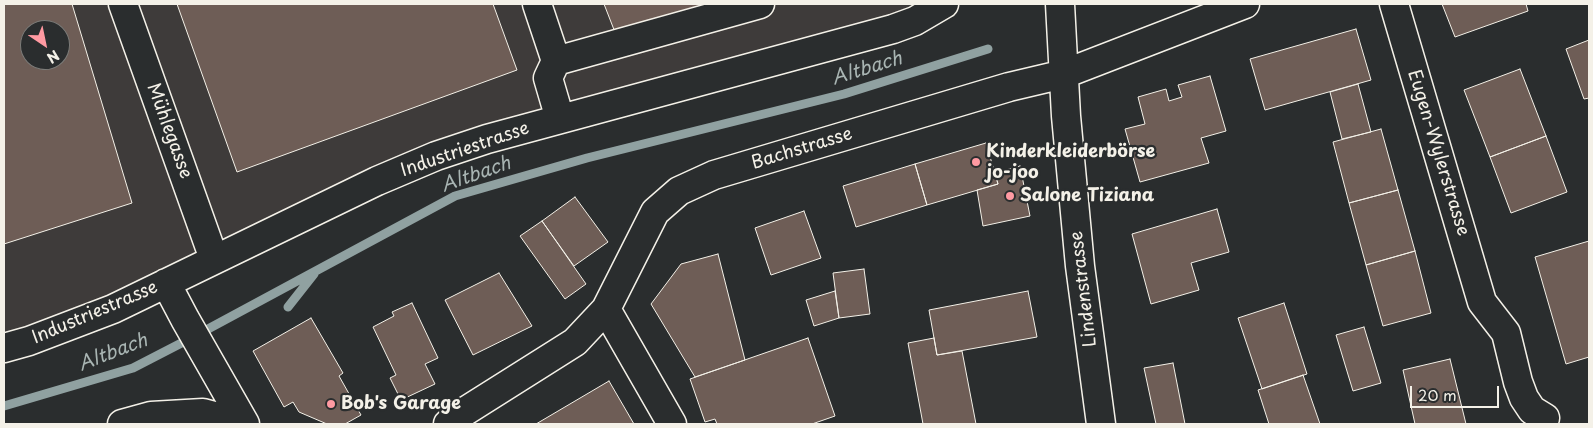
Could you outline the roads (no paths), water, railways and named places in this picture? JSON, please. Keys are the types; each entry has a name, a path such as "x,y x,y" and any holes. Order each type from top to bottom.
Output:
{"street":[{"name":"Mühlegasse","path":"123,4 214,259"},
{"path":"536,4 556,61 548,78 560,119"},
{"path":"556,61 760,4"},
{"name":"Industriestrasse","path":"4,348 29,341 113,309 378,181 436,156 487,139 893,29 915,21 944,4"},
{"name":"Lindenstrasse","path":"1060,4 1066,116 1080,266 1101,424"},
{"name":"Bachstrasse","path":"448,424 456,417 575,342 606,309 654,212 679,191 714,175 1009,87 1064,74 1245,4"},
{"name":"Eugen-Wylerstrasse","path":"1394,4 1482,302 1506,333 1518,382 1524,398 1532,410 1545,418"},
{"path":"166,283 244,424"},
{"path":"606,309 672,424"},
{"path":"122,424 151,416 203,413 244,424"}],"waterway":[{"name":"Altbach","path":"4,406 133,368 455,196 587,158 844,94 988,49"},
{"path":"288,307 314,274"}],"place":[{"name":"Kinderkleiderbörse jo-joo","path":"976,162"},
{"name":"Salone Tiziana","path":"1010,196"},
{"name":"Bob's Garage","path":"331,404"}]}
